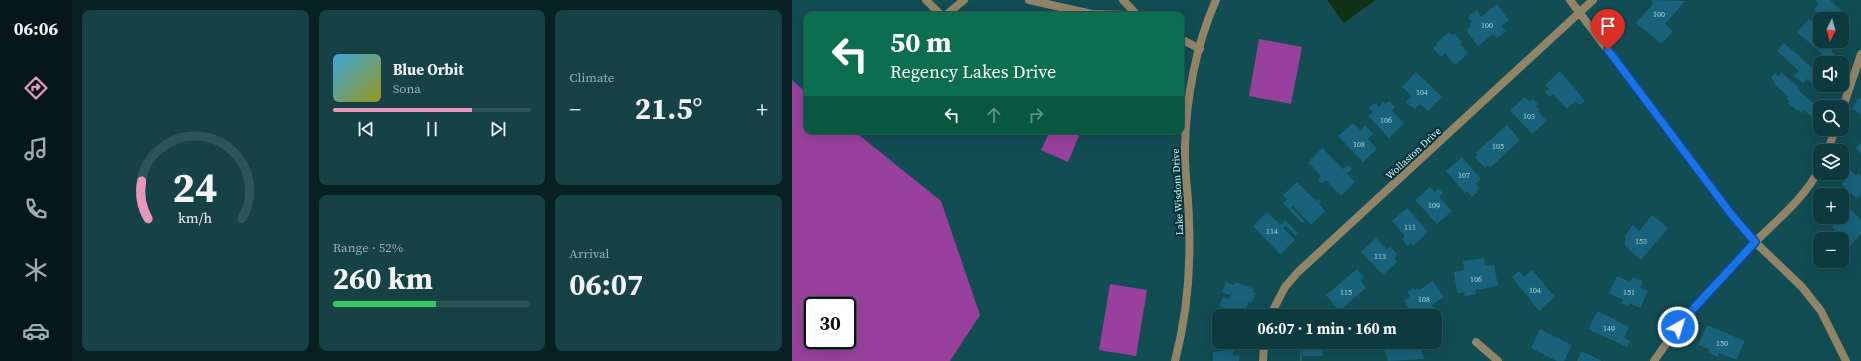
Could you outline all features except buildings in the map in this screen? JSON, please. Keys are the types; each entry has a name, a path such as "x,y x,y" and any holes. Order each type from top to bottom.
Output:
{"street":[{"path":"926,0 938,12"},
{"path":"950,12 964,0"},
{"path":"1029,0 1083,12"},
{"path":"1123,0 1134,12"},
{"name":"Lake Wisdom Drive","path":"1175,361 1187,302 1190,262 1185,149 1187,116 1193,76 1216,0"},
{"path":"1570,0 1731,214 1755,242 1802,287 1821,311 1846,361"},
{"name":"Wollaston Drive","path":"1274,309 1285,287 1298,272 1593,0"},
{"path":"1184,41 1200,49"},
{"path":"1845,100 1861,54"},
{"path":"1654,361 1670,337 1694,308 1755,242 1798,202 1814,180"},
{"path":"1476,342 1498,361"},
{"path":"1263,361 1264,349"}],"shaded area":[{"path":"1327,0 1375,0 1344,23"},
{"path":"1259,39 1302,47 1291,104 1249,96"},
{"path":"792,80 804,90 804,134 858,134 941,201 980,315 950,361 792,361"},
{"path":"1049,134 1080,134 1068,162 1041,150"},
{"path":"1110,284 1147,290 1136,356 1099,350"}],"route":[{"path":"1608,50 1731,214 1755,242 1678,327"}]}
